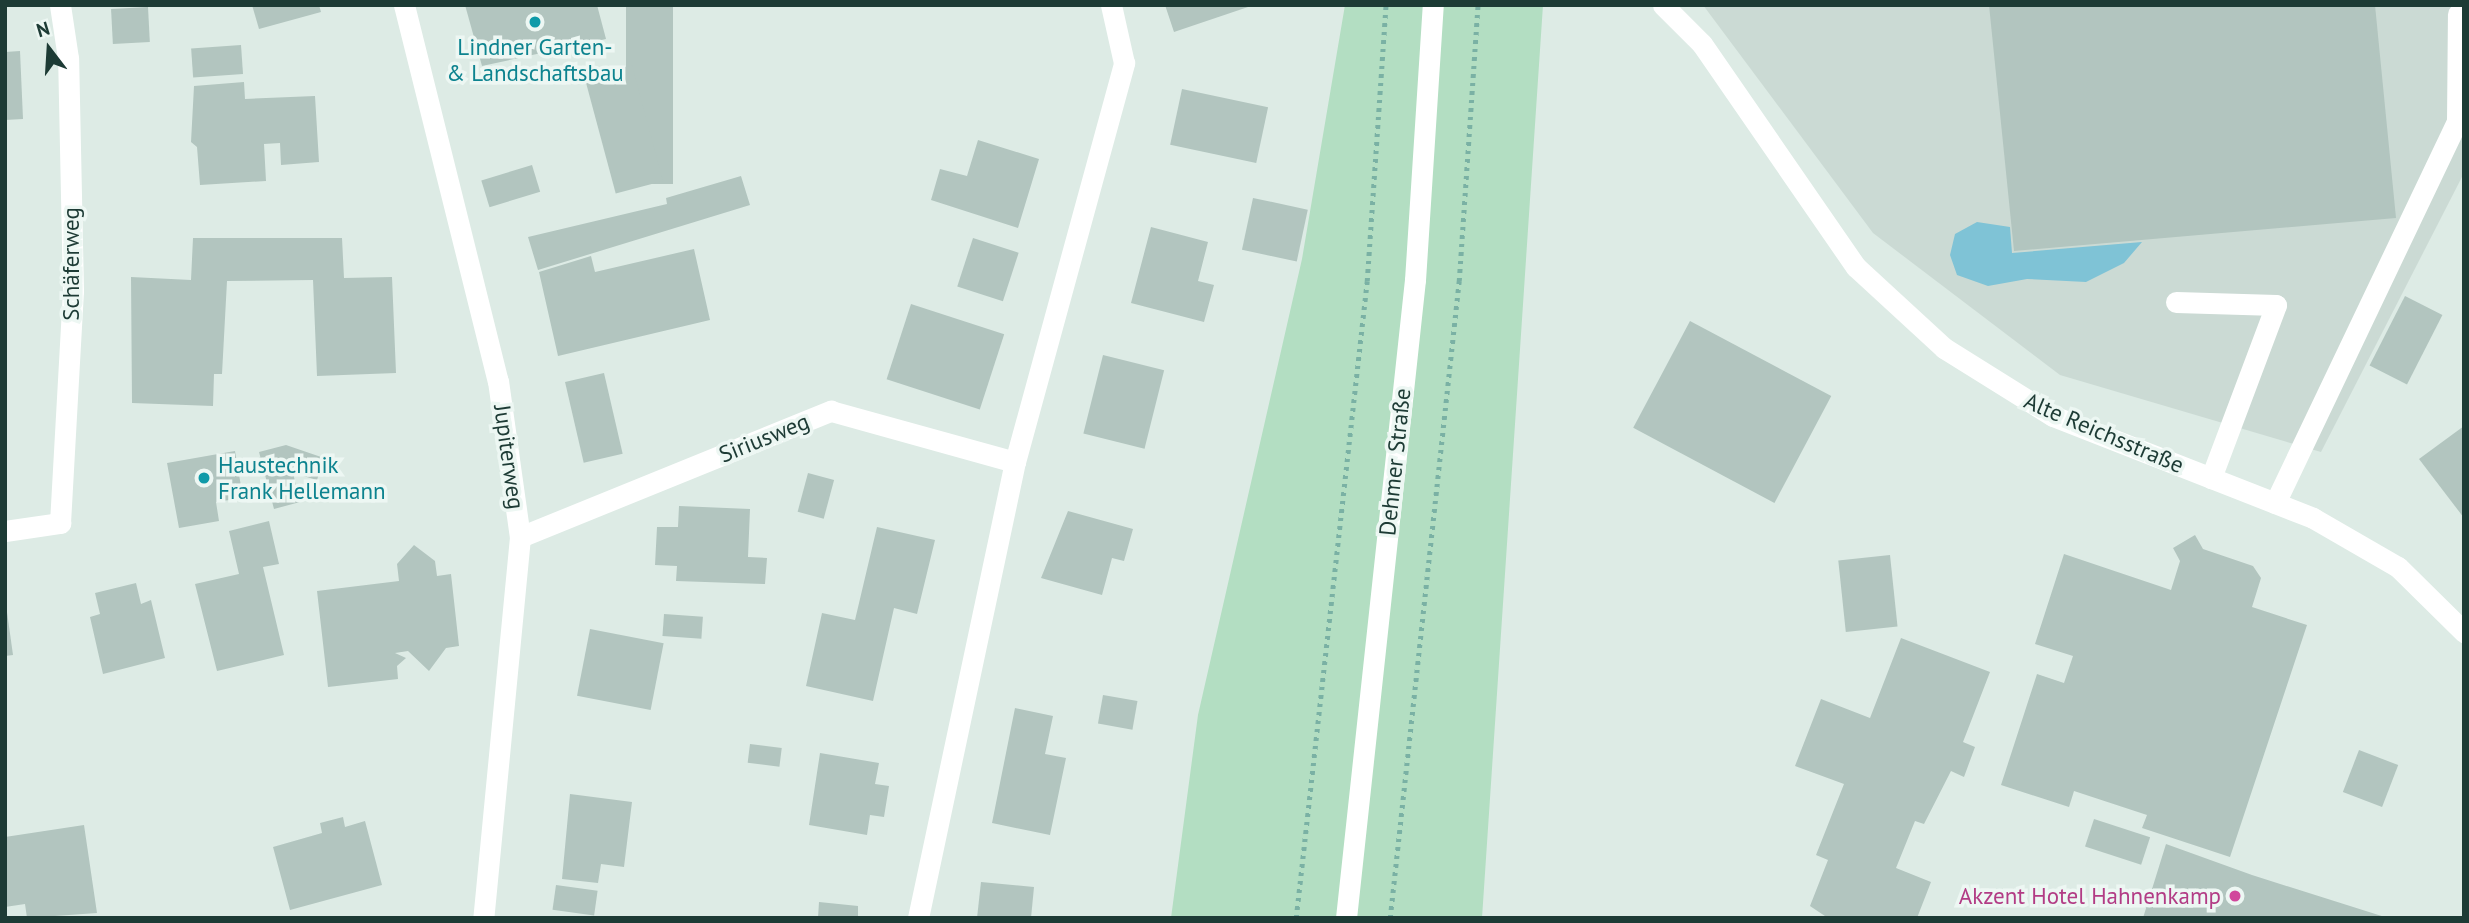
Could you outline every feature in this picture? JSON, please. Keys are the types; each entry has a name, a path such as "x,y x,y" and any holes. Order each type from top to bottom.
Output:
{"street":[{"name":"Schäferweg","path":"5,531 60,523 73,291 68,58 60,5"},
{"name":"Jupiterweg","path":"404,5 498,382 520,537 483,918"},
{"path":"918,918 1015,462 1124,63 1111,5"},
{"name":"Dehmer Straße","path":"1346,918 1415,279 1433,5"},
{"name":"Alte Reichsstraße","path":"1663,5 1702,44 1856,267 1944,348 2053,416 2275,503 2398,567 2464,632"},
{"path":"2275,503 2457,122 2458,14"},
{"path":"2176,302 2276,305 2211,478"},
{"name":"Siriusweg","path":"520,537 831,411 1015,462"}],"path":[{"path":"1296,918 1367,281 1386,5"},
{"path":"1390,918 1459,282 1478,5"}],"shaded area":[{"path":"1703,5 2464,5 2464,173 2321,452 2060,375 1873,233"}],"green space":[{"path":"1345,5 1543,5 1482,918 1171,918 1198,715 1302,259"}],"water":[{"path":"1977,222 2010,227 2012,253 2142,242 2124,263 2086,282 2027,279 1988,286 1957,275 1950,255 1955,234"}],"building":[{"path":"252,5 319,5 321,12 259,29"},
{"name":"Lindner Garten- & Landschaftsbau","path":"465,5 597,5 606,39 482,66"},
{"path":"626,5 673,5 673,184 626,184"},
{"path":"1165,5 1251,5 1251,6 1174,32"},
{"path":"1989,5 2375,5 2396,218 2014,251"},
{"path":"148,7 150,42 113,44 111,9"},
{"path":"241,45 243,74 193,77 191,48"},
{"path":"20,51 23,119 5,120 5,52"},
{"path":"632,65 663,181 616,194 585,78"},
{"path":"244,82 245,99 315,96 319,162 281,165 280,143 264,144 266,181 200,185 197,147 191,142 194,86"},
{"path":"1182,89 1268,107 1256,163 1170,145"},
{"path":"978,140 1039,159 1018,228 931,200 940,169 967,176"},
{"path":"532,165 540,192 490,207 481,180"},
{"path":"741,176 750,205 538,270 528,237 667,204 666,198"},
{"path":"1253,198 1308,210 1297,261 1242,250"},
{"path":"1151,227 1208,242 1198,281 1214,285 1204,322 1131,303"},
{"path":"193,238 342,238 344,278 392,277 396,373 317,376 313,280 227,281 222,374 214,374 213,406 132,403 131,277 191,280"},
{"path":"973,238 1019,253 1003,301 957,287"},
{"path":"694,249 710,320 558,356 539,272 591,256 595,272"},
{"path":"2405,296 2442,315 2407,385 2370,365"},
{"path":"911,304 1004,334 980,409 887,379"},
{"path":"1690,321 1831,396 1774,503 1633,428"},
{"path":"1103,355 1164,370 1145,449 1083,434"},
{"path":"604,373 623,454 584,463 565,382"},
{"path":"2464,426 2464,518 2419,459"},
{"path":"286,445 324,458 317,480 293,473 300,502 274,509 259,452"},
{"name":"Haustechnik Frank Hellemann","path":"235,451 243,498 216,502 219,521 179,528 167,463"},
{"path":"808,473 834,480 824,519 798,512"},
{"path":"679,506 750,509 748,557 767,558 765,584 676,581 677,566 655,565 657,527 678,527"},
{"path":"1068,511 1133,529 1124,561 1112,558 1102,595 1041,578"},
{"path":"269,521 279,564 263,567 284,655 217,671 195,584 239,574 229,531"},
{"path":"877,527 935,540 917,614 894,608 873,701 806,686 822,613 855,620"},
{"name":"Akzent Hotel Hahnenkamp","path":"2195,535 2203,549 2253,566 2261,578 2252,607 2307,625 2230,857 2142,828 2147,815 2074,791 2069,807 2001,785 2037,674 2064,683 2073,656 2035,644 2064,554 2171,590 2180,561 2173,548"},
{"path":"414,545 435,561 437,576 451,574 459,646 446,648 429,671 408,651 395,653 406,658 397,666 398,679 328,687 317,591 399,581 397,564"},
{"path":"1890,555 1898,627 1846,632 1838,560"},
{"path":"136,583 141,604 151,600 165,658 103,674 90,617 100,614 95,593"},
{"path":"7,612 13,655 5,656 5,613"},
{"path":"664,614 703,617 701,639 662,636"},
{"path":"590,629 664,643 651,710 577,696"},
{"path":"1901,638 1990,672 1963,742 1975,747 1964,777 1951,771 1924,824 1915,821 1896,868 1931,882 1917,918 1828,918 1810,906 1828,860 1816,855 1844,784 1795,766 1821,699 1870,718"},
{"path":"1103,695 1137,701 1132,730 1098,724"},
{"path":"1015,708 1053,716 1045,754 1066,758 1050,835 992,823"},
{"path":"750,744 782,748 779,767 748,763"},
{"path":"2359,750 2398,765 2382,807 2343,792"},
{"path":"820,753 879,763 875,784 889,786 884,817 870,815 867,835 809,825"},
{"path":"570,794 632,802 624,867 601,864 598,883 562,879"},
{"path":"343,817 345,827 365,821 382,885 290,910 273,847 322,833 320,823"},
{"path":"2094,819 2150,837 2141,865 2085,847"},
{"path":"84,825 97,913 27,918 25,904 5,907 5,837"},
{"name":"Akzent Hotel Hahnenkamp","path":"2166,844 2252,875 2388,918 2143,918"},
{"path":"981,882 1034,887 1031,918 977,918"},
{"path":"556,885 598,891 594,916 553,910"},
{"path":"819,902 858,906 858,918 818,918"}],"place":[{"name":"Lindner Garten- & Landschaftsbau","path":"535,22"},
{"name":"Haustechnik Frank Hellemann","path":"204,478"},
{"name":"Akzent Hotel Hahnenkamp","path":"2235,896"}]}
